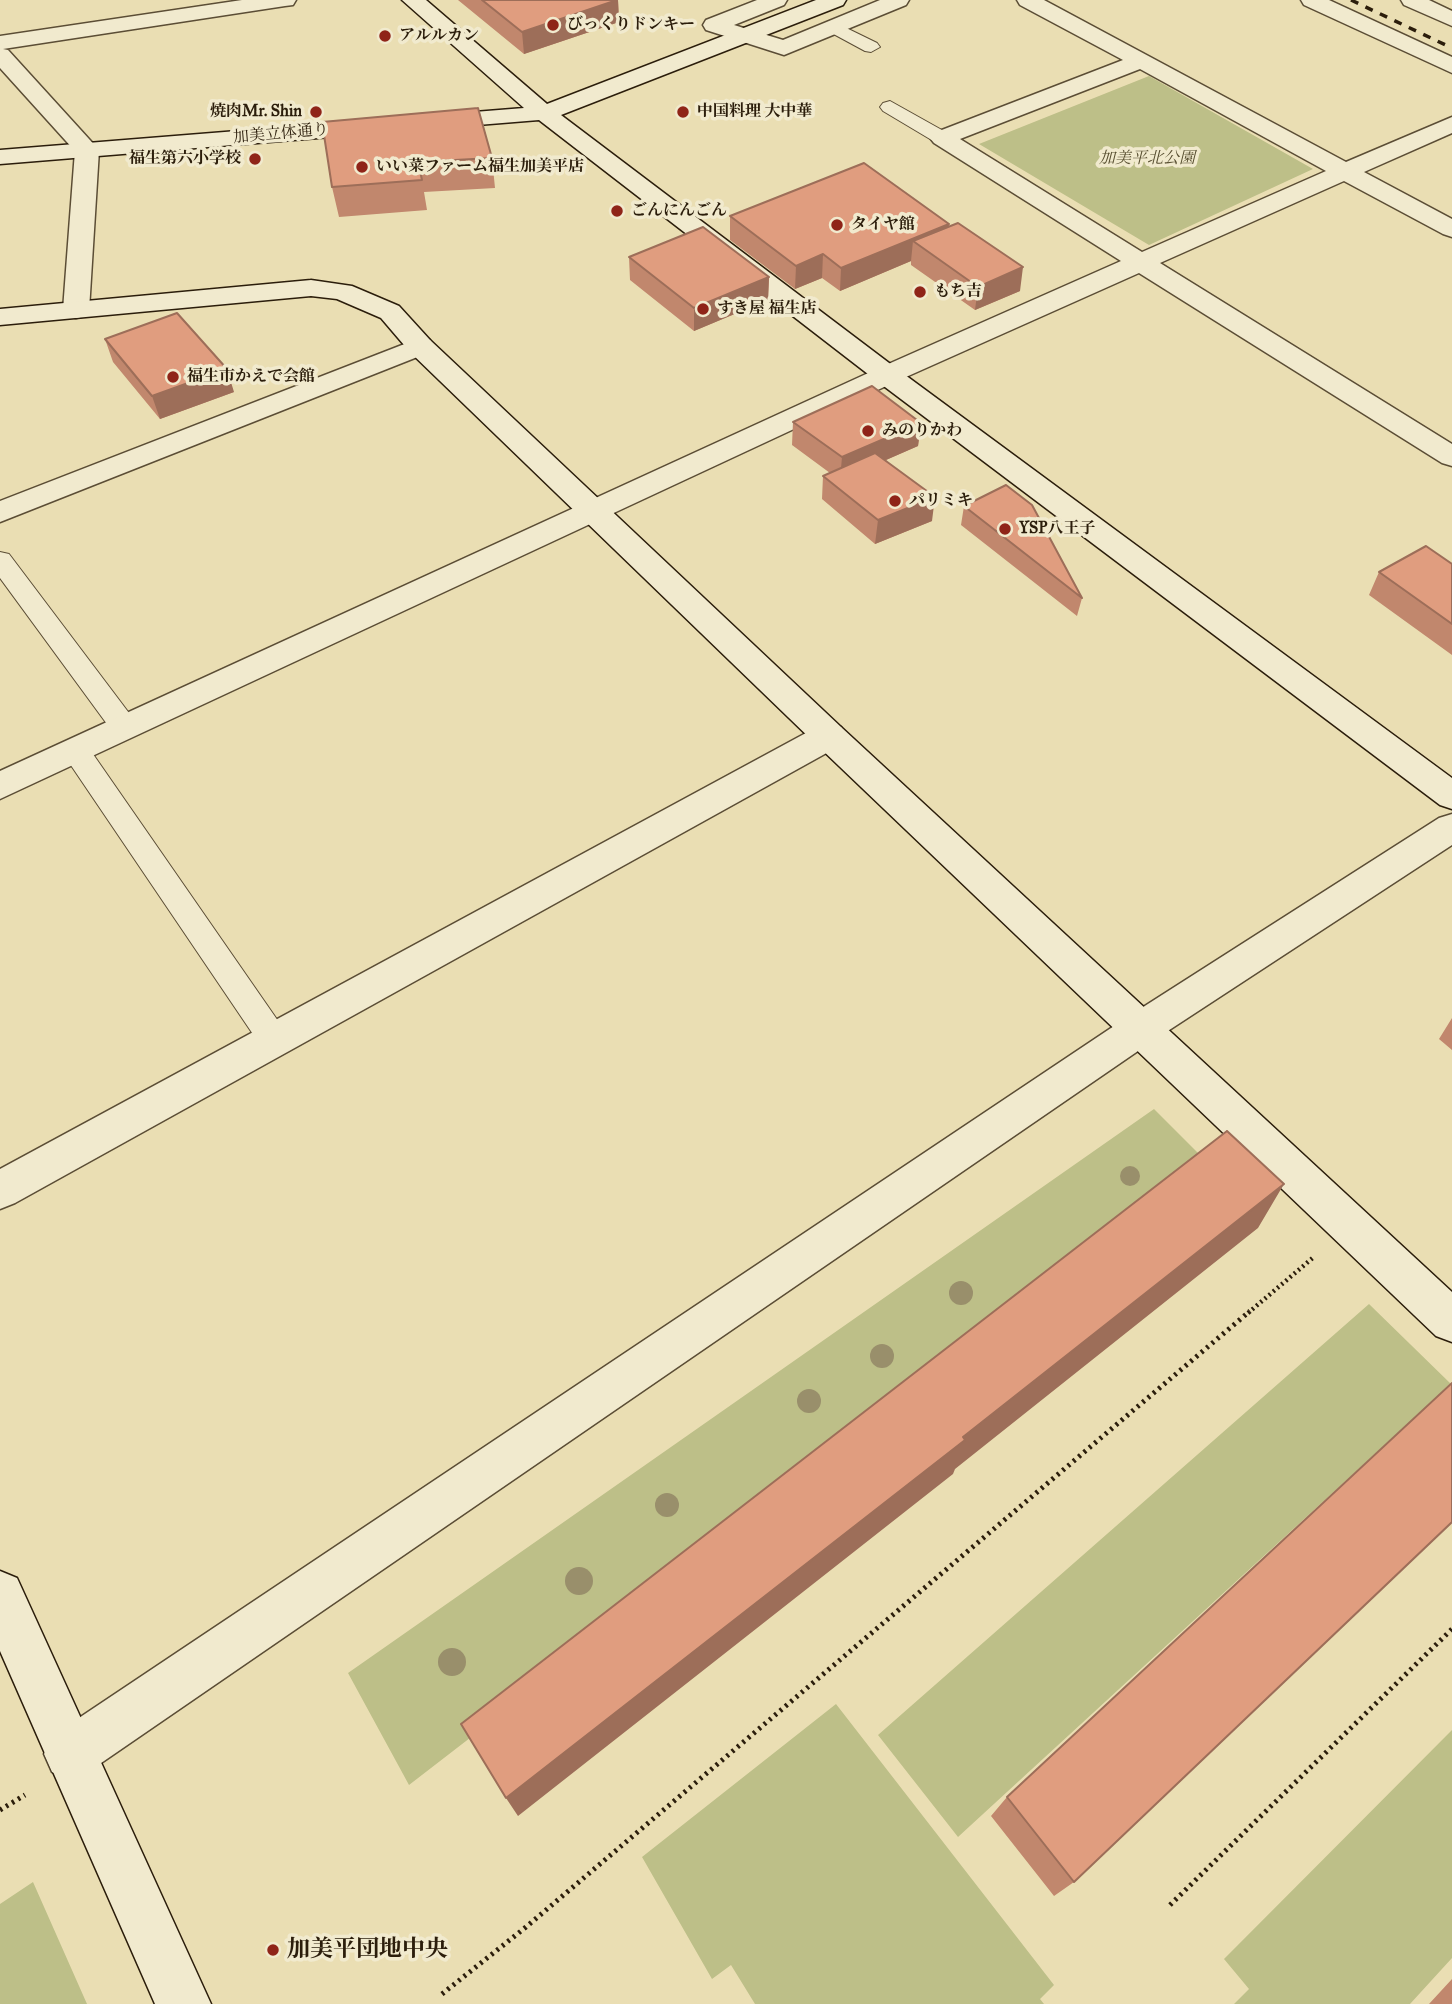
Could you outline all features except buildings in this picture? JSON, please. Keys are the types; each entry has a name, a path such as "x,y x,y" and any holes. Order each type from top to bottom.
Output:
{"street":[{"path":"0,43 179,8 285,0"},
{"path":"413,0 544,113 887,375 1452,796"},
{"path":"776,0 714,25 784,48 898,0"},
{"name":"加美立体通り","path":"0,157 544,113 835,0"},
{"path":"1028,0 1452,229"},
{"path":"1312,0 1452,66"},
{"path":"1412,0 1452,19"},
{"path":"0,55 87,150 76,310"},
{"path":"942,138 1141,61"},
{"path":"0,786 887,375 1452,124"},
{"path":"942,138 1452,457"},
{"path":"0,317 311,288 343,292 390,312 420,346 829,736 1452,1321"},
{"path":"0,512 420,346"},
{"path":"0,1190 829,736"},
{"path":"70,1754 1140,1029 1452,827"},
{"path":"0,1595 183,2004"}],"lane":[{"path":"834,27 871,47"},
{"path":"890,107 942,138"},
{"path":"0,560 125,728"},
{"path":"76,751 274,1040"}],"path":[{"path":"442,1994 558,1900 1319,1252"},
{"path":"1170,1905 1452,1629"},
{"path":"0,1811 24,1795"}],"green space":[{"name":"加美平北公園","path":"1149,76 1313,169 1149,245 979,144"},
{"path":"1154,1109 1211,1166 409,1785 348,1673"},
{"path":"1369,1304 1451,1384 958,1837 878,1735"},
{"path":"836,1704 1054,1985 1040,1999 1044,2004 755,2004 731,1965 712,1979 642,1857"},
{"path":"1452,1730 1452,1958 1410,2004 1234,2004 1249,1989 1224,1959"},
{"path":"33,1882 87,2004 0,2004 0,1904"}],"railway":[{"path":"1351,0 1452,48"}],"place":[{"name":"びっくりドンキー","path":"553,25"},
{"name":"アルルカン","path":"385,36"},
{"name":"焼肉Mr. Shin","path":"316,112"},
{"name":"中国料理 大中華","path":"683,112"},
{"name":"福生第六小学校","path":"255,159"},
{"name":"いい菜ファーム福生加美平店","path":"362,167"},
{"name":"ごんにんごん","path":"617,211"},
{"name":"タイヤ館","path":"837,225"},
{"name":"もち吉","path":"920,292"},
{"name":"すき屋 福生店","path":"703,309"},
{"name":"福生市かえで会館","path":"173,377"},
{"name":"みのりかわ","path":"868,431"},
{"name":"パリミキ","path":"895,501"},
{"name":"YSP八王子","path":"1005,529"},
{"name":"加美平団地中央","path":"273,1950"}]}
